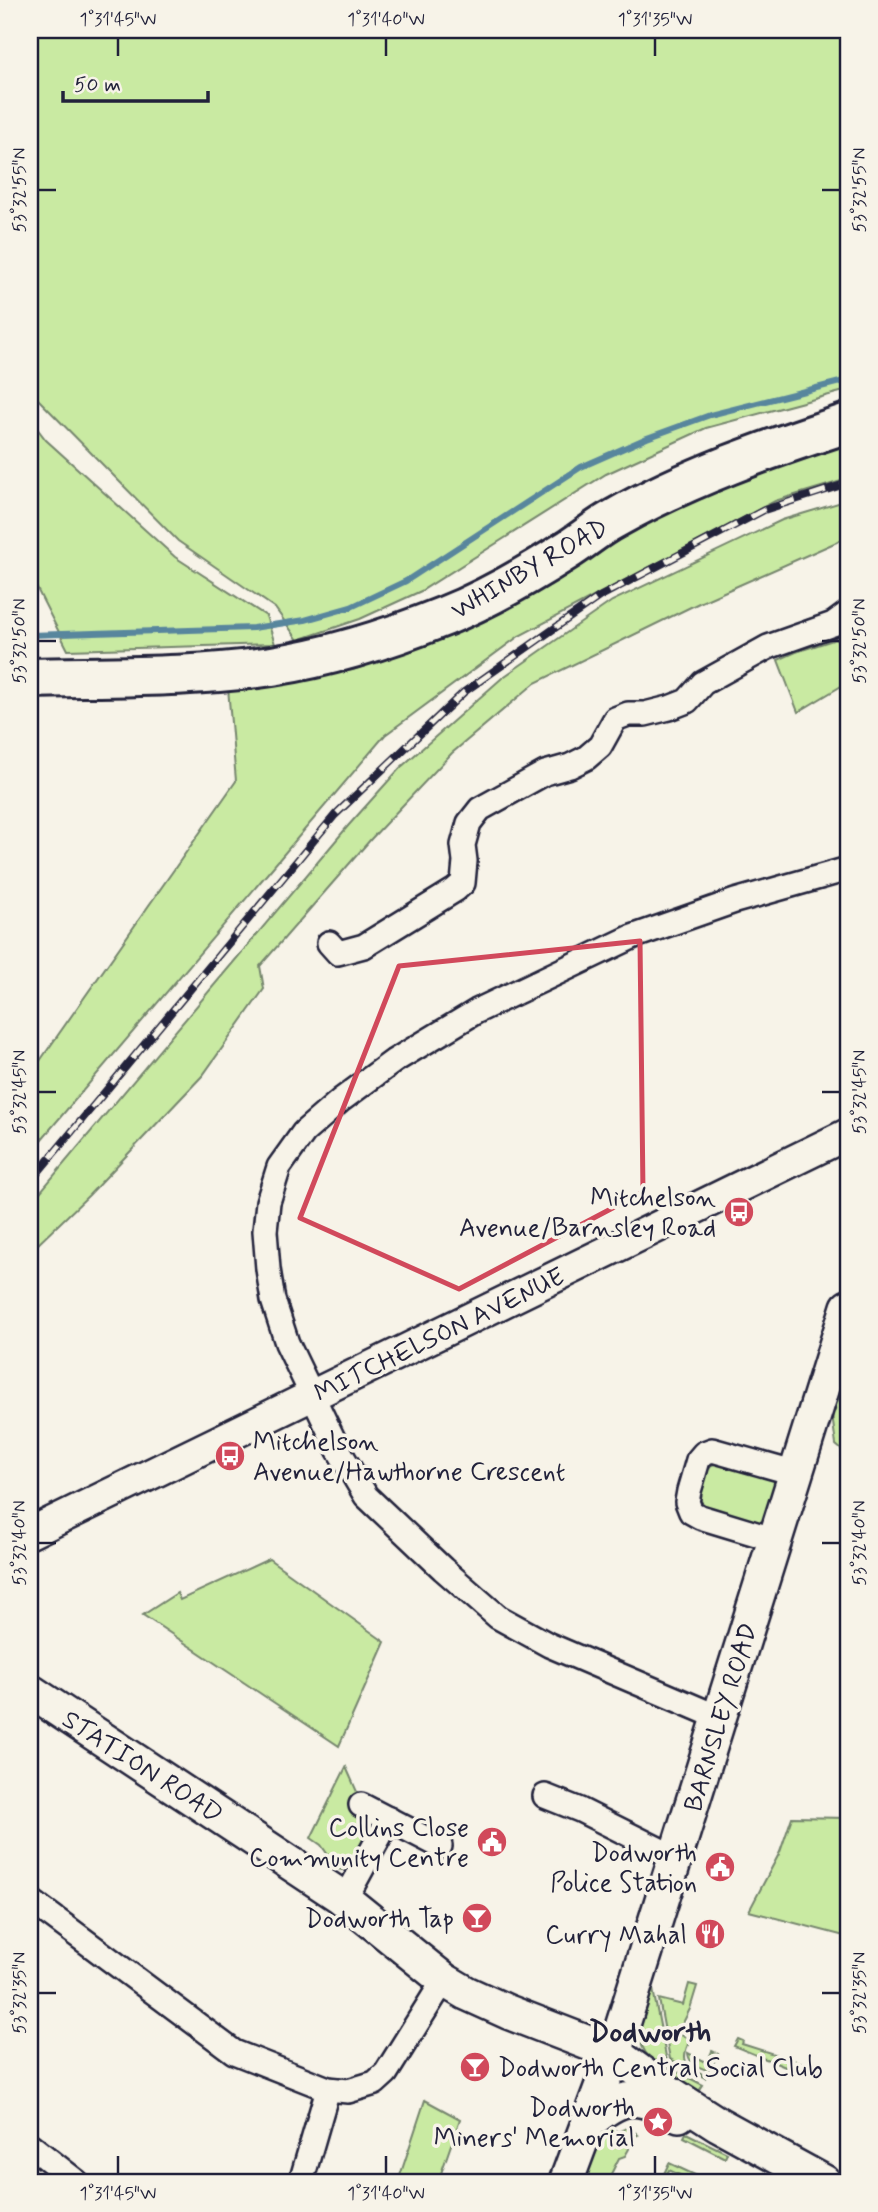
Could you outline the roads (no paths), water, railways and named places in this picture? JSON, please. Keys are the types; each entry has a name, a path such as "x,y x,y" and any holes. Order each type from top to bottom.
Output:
{"highway":[{"name":"WHINBY ROAD","path":"30,678 159,674 273,666 362,645 407,631 484,599 566,551 612,520 685,482 848,423"}],"main road":[{"name":"BARNSLEY ROAD","path":"566,2182 614,2053 848,1307"},
{"name":"STATION ROAD","path":"30,1691 340,1896 444,1980 508,2012 614,2053 662,2088 719,2124"},
{"path":"589,2122 607,2107 627,2099 643,2099 679,2115 719,2124 824,2182"}],"street":[{"path":"329,943 338,953 364,946 455,890 463,883 463,845 469,823 480,809 545,773 586,758 600,746 615,719 628,714 645,714 669,708 687,701 703,683 768,647 833,624 848,614"},
{"path":"720,1716 549,1645 499,1617 451,1577 366,1496 338,1449 287,1343 274,1300 265,1231 268,1202 279,1167 304,1132 341,1100 394,1061 489,1005 632,937 735,901 848,869"},
{"name":"MITCHELSON AVENUE","path":"30,1533 848,1134"},
{"path":"776,1540 691,1512 687,1502 698,1460 704,1452 712,1450 797,1474"},
{"path":"544,1796 581,1821 676,1858"},
{"path":"361,1805 440,1846"},
{"path":"340,1896 353,1885 389,1819"},
{"path":"30,1900 234,2052 328,2089 348,2091 374,2084 386,2073 444,1980"},
{"path":"301,2182 328,2089"},
{"path":"30,2145 78,2182"}],"waterway":[{"path":"30,635 253,628 305,620 351,607 406,581 581,467 647,438 710,415 848,380"}],"railway":[{"path":"30,1182 335,815 464,692 599,597 764,510 848,483"}],"place":[{"name":"Mitchelson Avenue/Barnsley Road","path":"739,1212"},
{"name":"Mitchelson Avenue/Hawthorne Crescent","path":"230,1456"},
{"name":"Collins Close Community Centre","path":"492,1842"},
{"name":"Dodworth Police Station","path":"720,1867"},
{"name":"Dodworth Tap","path":"477,1918"},
{"name":"Curry Mahal","path":"710,1934"},
{"name":"Dodworth Central Social Club","path":"475,2067"},
{"name":"Dodworth Miners' Memorial","path":"658,2122"}],"district":[{"name":"Dodworth","path":"650,2031"}]}
